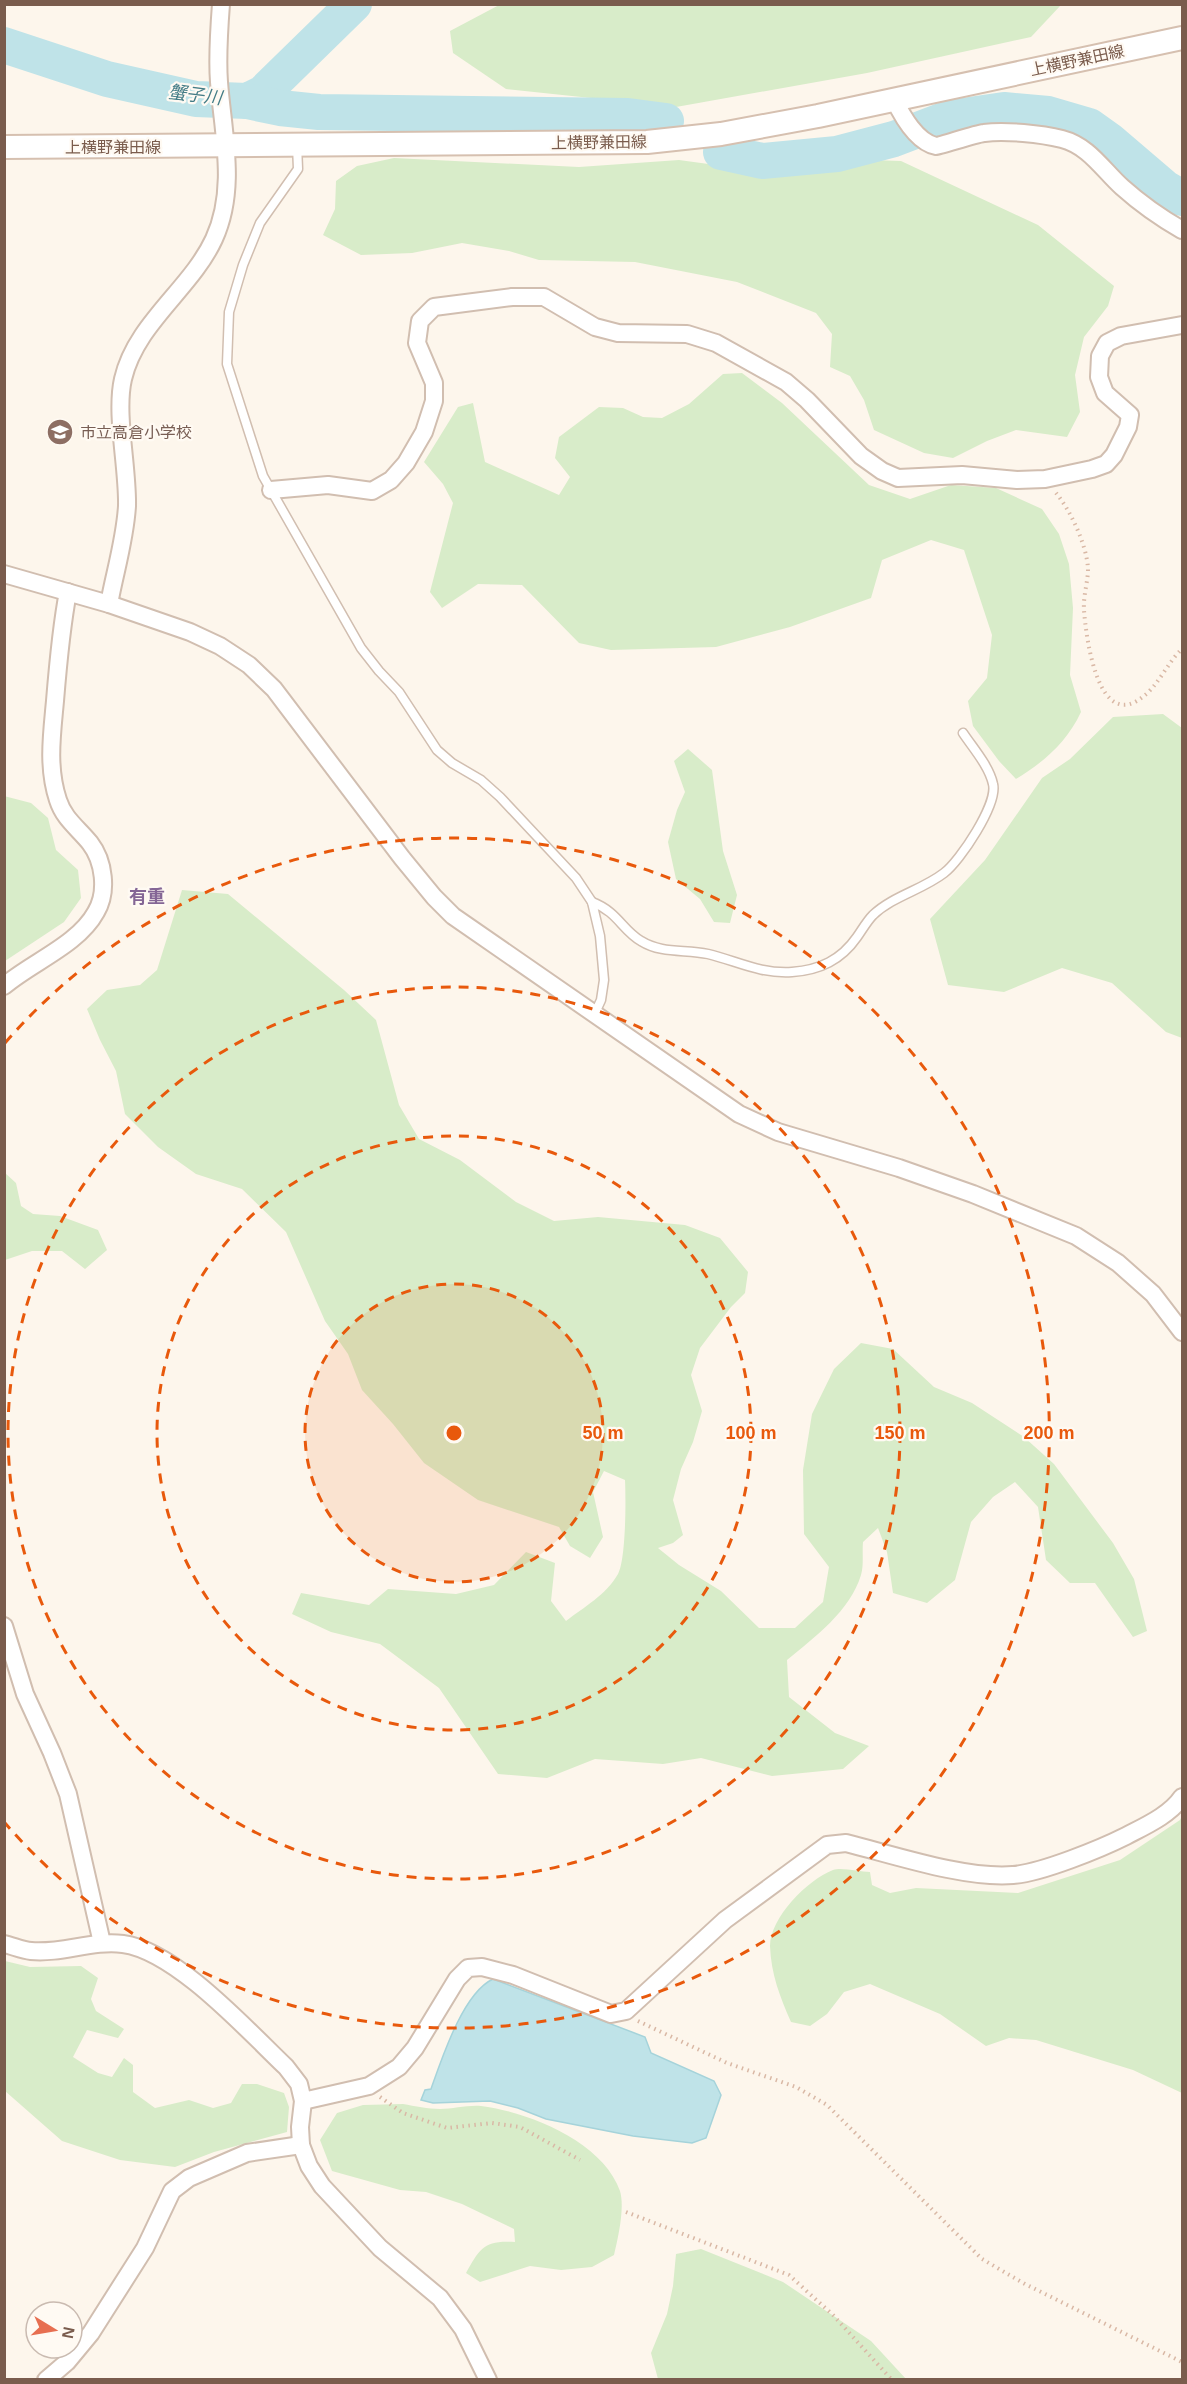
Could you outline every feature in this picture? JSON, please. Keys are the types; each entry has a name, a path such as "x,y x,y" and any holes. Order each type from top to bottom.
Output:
{"main road":[{"name":"上横野兼田線","path":"4,147 648,142 721,134 898,107 1182,38"}],"street":[{"path":"110,604 122,547 127,505 122,380 130,356 149,326 204,259 224,213 227,178 218,60 221,4"},
{"path":"898,107 926,142 939,146 961,137 987,132 1063,139 1083,148 1123,188 1159,217 1182,230"},
{"path":"271,490 328,485 372,491 391,480 406,463 424,432 434,401 434,383 417,343 420,321 434,307 512,297 544,297 595,327 618,333 687,334 716,343 786,382 807,400 861,456 882,471 898,478 962,475 1017,480 1045,479 1106,464 1114,455 1128,427 1130,415 1105,393 1099,377 1100,356 1107,343 1121,336 1182,325"},
{"path":"4,574 110,604 190,632 220,646 249,665 274,689 434,897 453,916 739,1114 777,1131 899,1168 973,1194 1076,1236 1118,1263 1153,1294 1182,1332"},
{"path":"4,986 58,949 85,926 96,913 102,899 104,881 100,862 90,844 73,827 60,808 53,787 50,756 60,634 68,592"},
{"path":"4,1626 25,1694 68,1794 102,1943"},
{"path":"303,2101 369,2086 399,2067 415,2048 457,1979 468,1968 482,1967 513,1975 611,2014 626,2011 725,1920 828,1845 846,1843 967,1872 1014,1875 1037,1871 1112,1843 1146,1825 1178,1804 1182,1797"},
{"path":"4,1944 31,1951 102,1943 125,1945 152,1953 183,1972 286,2067 299,2084 303,2101 300,2127 301,2145 317,2179 345,2213 380,2248 440,2298 463,2329 488,2379"},
{"path":"46,2379 67,2362 92,2333 145,2248 172,2191 189,2178 247,2154 301,2145"}],"lane":[{"path":"297,145 298,170 260,224 243,265 229,312 227,364 263,476 361,648 399,692 437,750 452,763 482,780 500,797 576,878 592,902 600,936 604,980 601,1000 595,1013"},
{"path":"592,902 607,908 639,940 656,949 707,954 753,969 791,972 820,967 845,954 872,916 890,902 921,888 946,872 965,848 990,806 994,786 990,775 963,733"}],"path":[{"path":"1045,479 1067,506 1083,548 1088,569 1084,608 1086,628 1093,670 1108,698 1118,704 1131,703 1146,695 1182,649"},
{"path":"626,2011 639,2021 727,2063 796,2087 827,2105 982,2259 1026,2284 1182,2362"},
{"path":"369,2086 382,2099 403,2113 447,2128 492,2122 520,2127 580,2160"},
{"path":"626,2212 789,2275 833,2315 892,2379"}],"green space":[{"path":"501,4 1061,5 1031,37 867,73 676,107 506,89 453,53 450,31"},
{"path":"394,158 579,167 679,160 745,169 805,171 873,160 901,161 1038,225 1114,286 1108,306 1084,337 1075,375 1080,412 1067,437 1016,430 953,458 924,453 874,430 864,400 850,376 830,367 832,334 816,313 737,282 635,262 539,260 509,251 462,243 412,253 361,255 323,235 335,209 336,181 357,166"},
{"path":"742,373 782,403 869,485 910,499 951,485 996,488 1042,509 1059,534 1069,564 1073,608 1070,675 1081,712 1062,742 1036,766 1016,779 999,761 973,726 968,701 987,678 992,635 964,550 931,540 882,560 871,598 790,627 716,647 611,650 579,643 522,585 478,584 442,608 430,592 453,503 443,484 424,462 458,407 473,403 485,462 559,495 570,477 555,458 559,437 599,407 623,408 643,417 662,418 689,404 723,374"},
{"path":"1163,714 1182,728 1182,1038 1166,1032 1112,983 1062,968 1004,992 948,985 930,919 985,860 1042,778 1070,759 1113,717"},
{"path":"688,749 712,770 723,851 737,895 730,923 714,922 700,899 676,879 668,842 685,792 674,761"},
{"path":"4,796 31,803 48,818 56,850 78,870 81,898 64,922 5,961"},
{"path":"182,890 228,894 344,990 376,1020 399,1105 419,1139 460,1160 516,1202 554,1221 598,1217 685,1225 720,1238 748,1272 745,1293 731,1307 700,1348 691,1375 702,1411 693,1442 681,1469 673,1500 683,1535 673,1543 658,1548 679,1565 721,1591 759,1628 795,1628 823,1602 829,1567 804,1534 803,1470 812,1414 834,1369 861,1343 893,1349 934,1387 972,1403 1024,1437 1054,1464 1113,1543 1134,1579 1147,1631 1133,1637 1095,1583 1070,1583 1046,1560 1038,1507 1015,1482 993,1497 971,1522 955,1580 927,1603 893,1593 887,1552 878,1528 863,1542 861,1575 849,1600 830,1622 787,1660 789,1697 835,1733 869,1746 843,1769 772,1776 701,1758 663,1764 595,1759 547,1778 498,1774 439,1688 380,1644 331,1632 292,1614 301,1593 369,1605 388,1589 456,1594 494,1585 526,1552 555,1563 551,1601 566,1621 601,1594 613,1581 621,1567 624,1543 625,1480 604,1471 593,1492 603,1537 590,1558 570,1546 559,1527 478,1500 424,1463 362,1390 348,1354 325,1321 286,1232 242,1189 196,1174 158,1147 125,1114 116,1071 87,1009 107,990 140,985 157,970"},
{"path":"5,1173 16,1183 21,1206 33,1214 60,1216 98,1230 107,1250 85,1269 62,1251 32,1251 5,1260"},
{"path":"1182,1816 1182,2093 1133,2070 1036,2040 1009,2038 986,2046 940,2014 870,1984 844,1992 827,2014 810,2026 791,2022 774,1976 770,1946 772,1935 783,1912 792,1901 823,1875 837,1869 870,1872 872,1885 890,1893 916,1888 1018,1893 1120,1860 1180,1820"},
{"path":"5,1961 30,1967 81,1966 98,1978 91,1999 96,2011 124,2029 118,2038 87,2030 73,2057 98,2073 112,2077 124,2058 133,2065 133,2092 155,2108 189,2100 213,2108 231,2103 242,2084 257,2084 284,2093 289,2107 287,2132 214,2152 175,2167 120,2160 62,2141 5,2091"},
{"path":"403,2104 435,2109 481,2106 500,2109 542,2123 581,2144 598,2158 611,2174 620,2191 621,2214 614,2255 592,2267 561,2270 530,2266 480,2282 466,2273 484,2247 496,2242 515,2242 514,2229 462,2204 426,2192 400,2190 332,2171 320,2140 337,2113 363,2105"},
{"path":"701,2249 783,2282 871,2341 906,2379 658,2379 651,2353 667,2314 676,2254"}],"water":[{"path":"493,1979 645,2037 651,2053 714,2081 721,2095 706,2138 692,2143 633,2136 546,2119 518,2108 490,2101 433,2103 421,2100 425,2090 431,2089 463,2012 482,1986"}],"waterway":[{"name":"蟹子川","path":"4,45 107,79 196,99 247,101 263,93 354,4"},
{"path":"247,101 280,108 319,112 628,116 666,121"},
{"path":"721,152 762,161 837,154 894,139 949,118 1004,110 1048,114 1089,126 1165,188 1182,198"}],"place":[{"name":"市立高倉小学校","path":"60,432"}],"district":[{"name":"有重","path":"147,897"}]}
